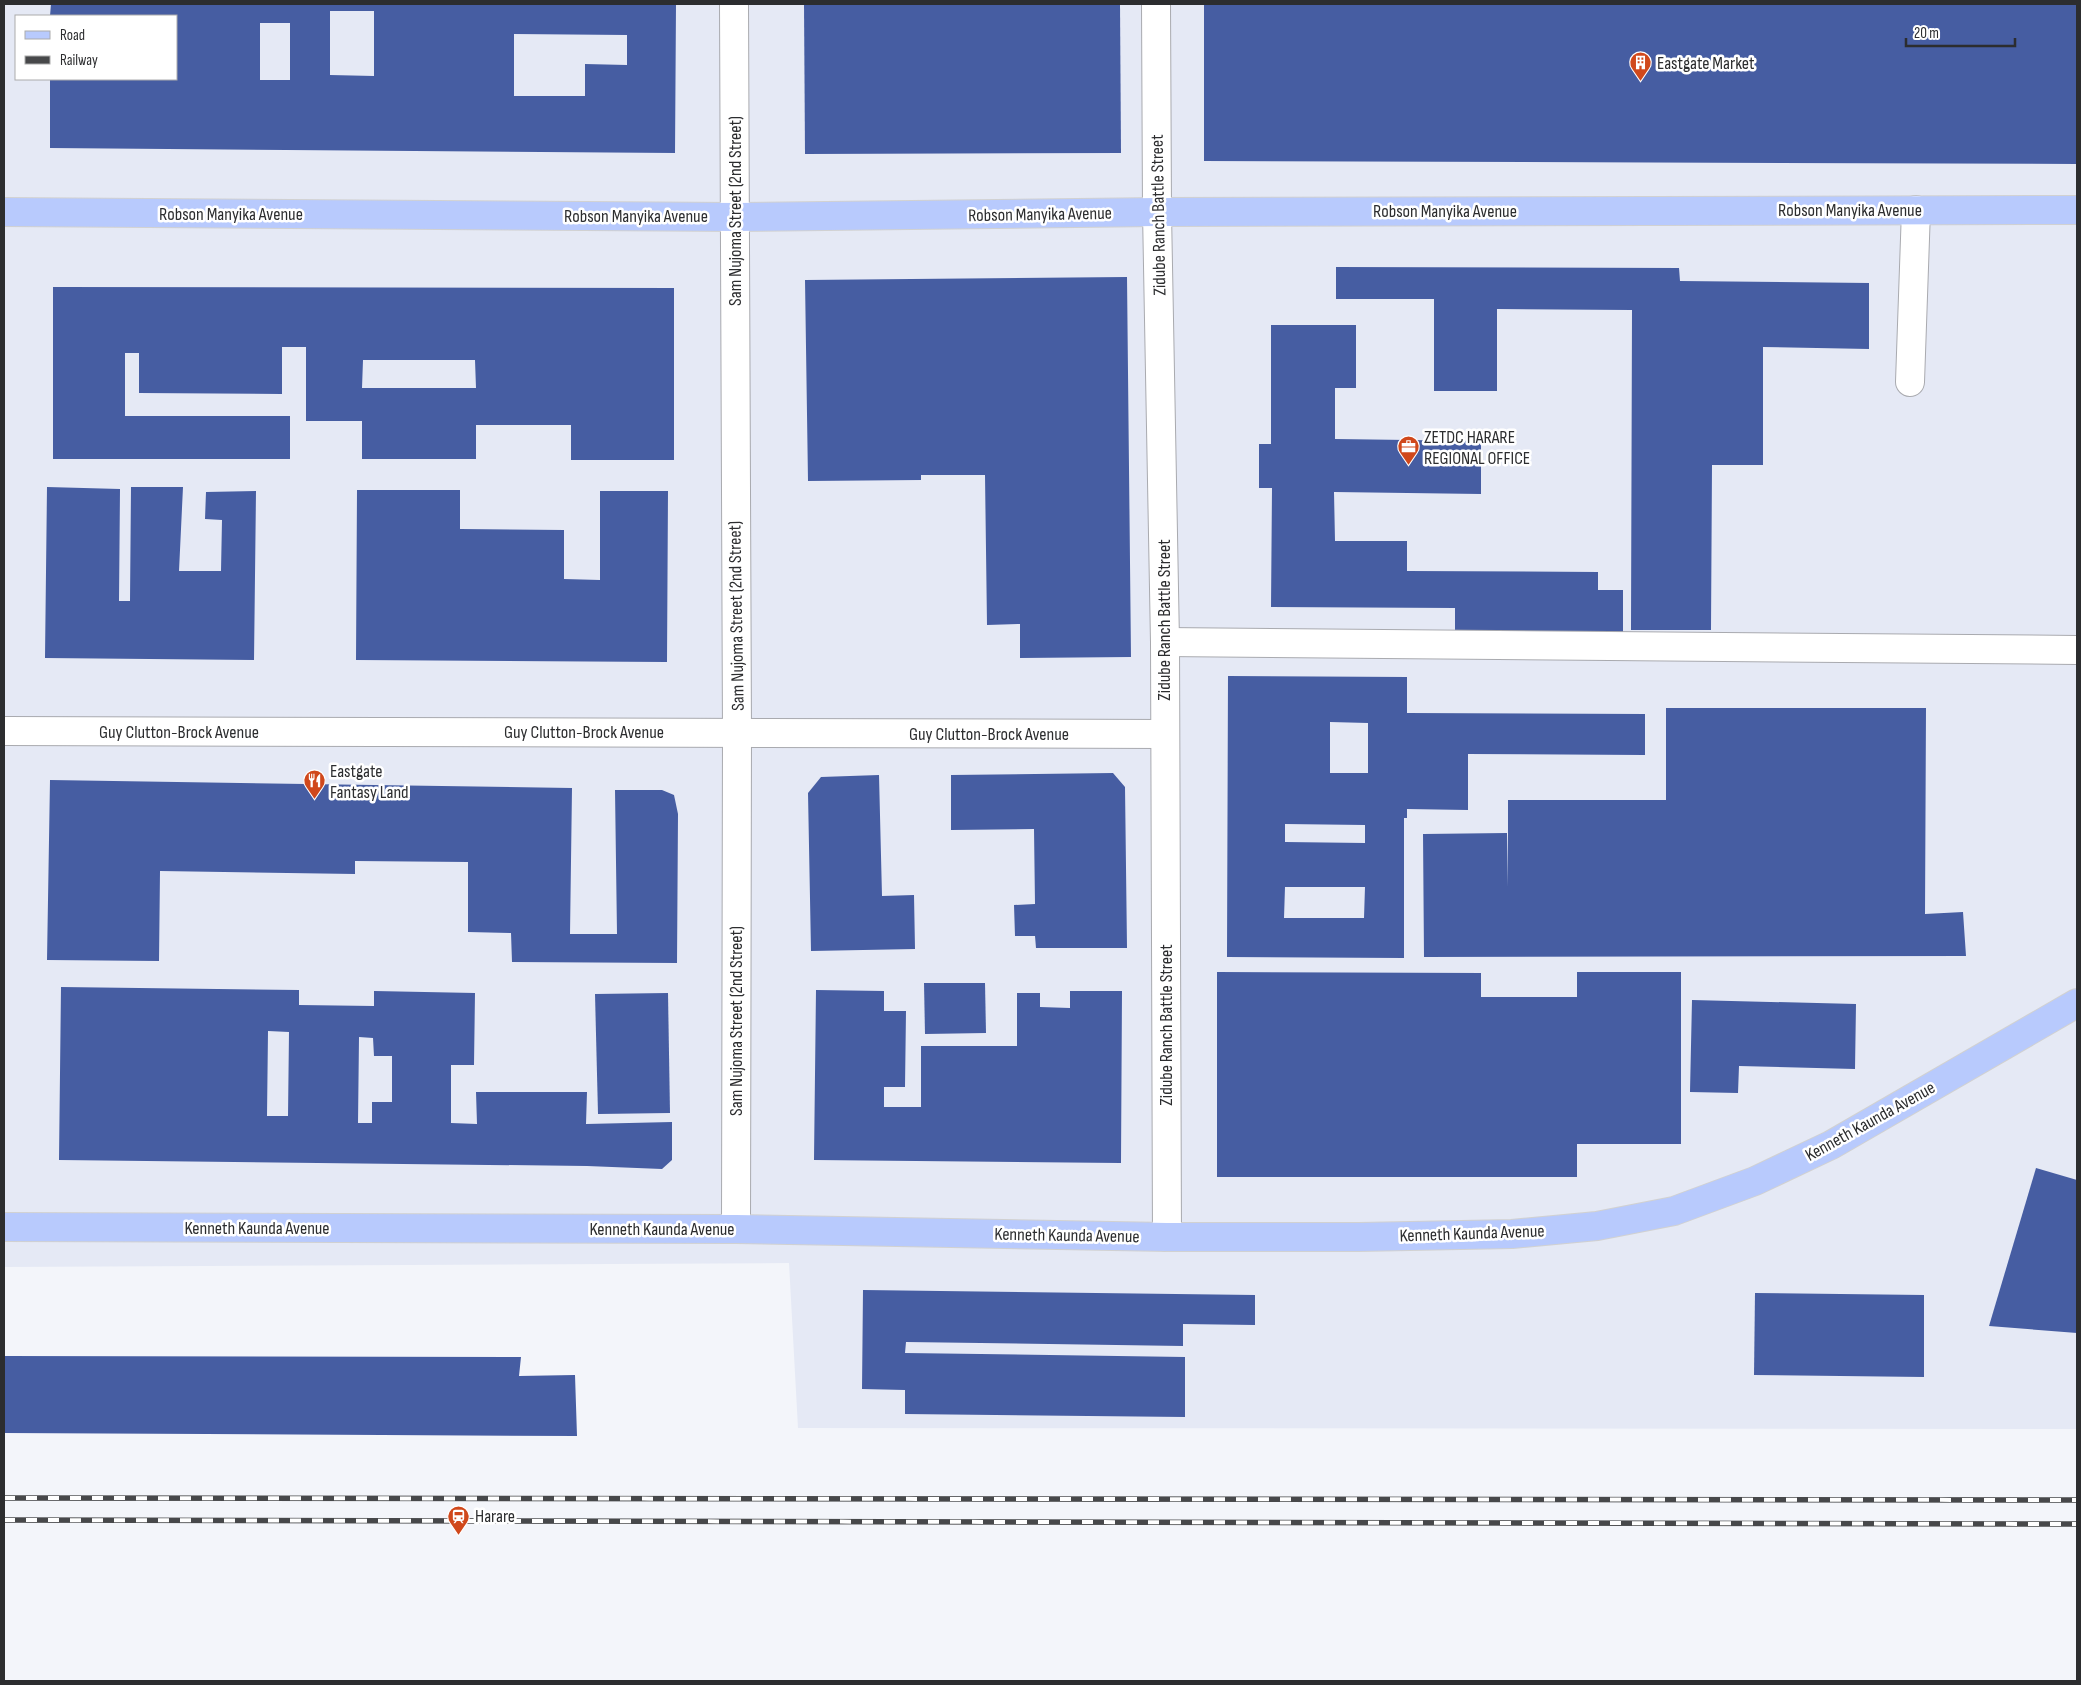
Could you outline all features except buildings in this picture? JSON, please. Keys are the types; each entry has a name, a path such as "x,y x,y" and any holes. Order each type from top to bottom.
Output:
{"main road":[{"name":"Robson Manyika Avenue","path":"4,212 735,217 1157,212 2077,210"},
{"name":"Kenneth Kaunda Avenue","path":"4,1227 736,1229 1167,1237 1359,1237 1512,1234 1597,1226 1674,1212 1755,1181 1831,1145 2077,1003"}],"street":[{"name":"Sam Nujoma Street (2nd Street)","path":"734,4 737,733 736,1229"},
{"name":"Zidube Ranch Battle Street","path":"1156,4 1157,212 1165,642 1167,1237"},
{"path":"1910,382 1916,210"},
{"path":"1165,642 2077,650"},
{"name":"Guy Clutton-Brock Avenue","path":"4,731 1164,734"}],"shaded area":[{"path":"4,4 2077,4 2077,1429 798,1428 789,1263 4,1267"}],"railway":[{"path":"4,1498 2077,1500"},
{"path":"4,1520 2077,1524"}],"place":[{"name":"Eastgate Market","path":"1641,82"},
{"name":"ZETDC HARARE REGIONAL OFFICE","path":"1408,466"},
{"name":"Eastgate Fantasy Land","path":"314,800"},
{"name":"Harare","path":"459,1535"}]}
